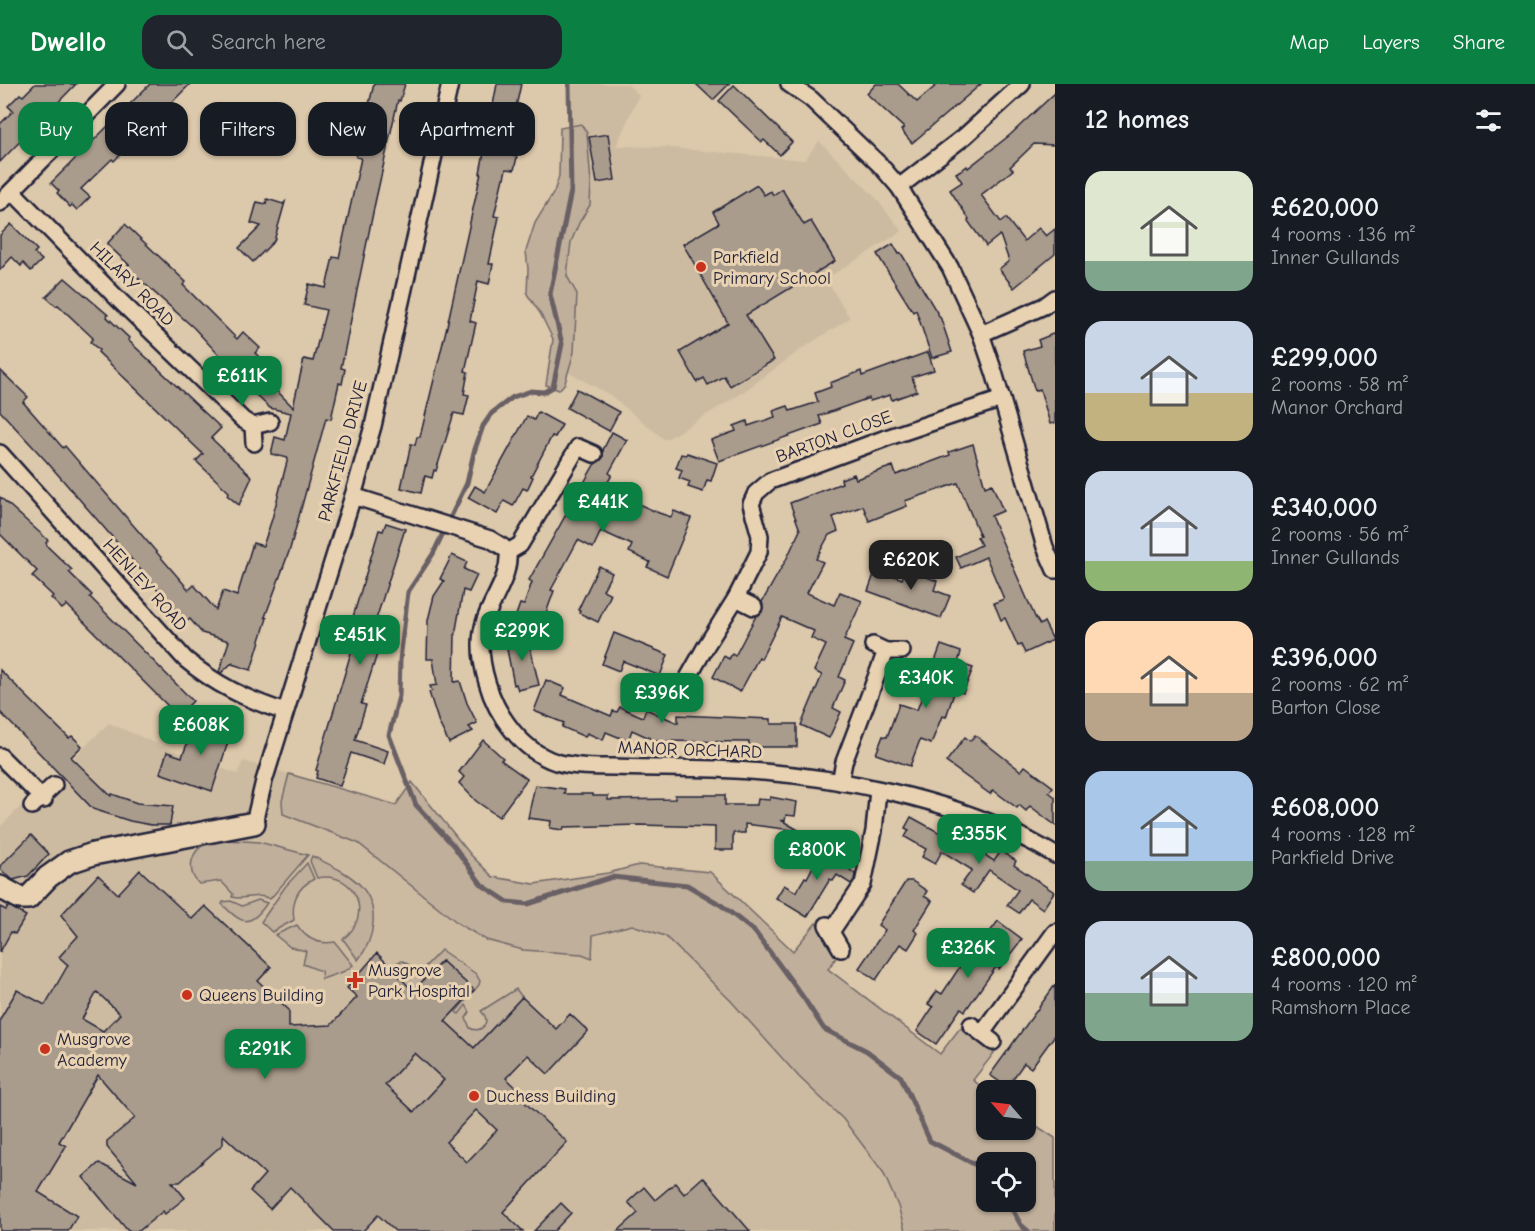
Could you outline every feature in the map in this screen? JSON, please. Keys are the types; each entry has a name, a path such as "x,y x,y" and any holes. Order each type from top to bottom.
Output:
{"street":[{"path":"0,203 117,84"},
{"name":"PARKFIELD DRIVE","path":"254,823 285,712 373,426 450,84"},
{"path":"789,84 811,99 880,165 899,187 950,267 981,334 1045,547 1055,570"},
{"path":"899,187 965,136 1022,84"},
{"name":"HILARY ROAD","path":"12,191 119,300 243,420 253,426"},
{"path":"981,334 1044,306 1055,298"},
{"name":"BARTON CLOSE","path":"681,692 736,598 759,552 760,536 751,504 756,493 770,481 886,438 1002,399"},
{"path":"254,443 253,426 270,422"},
{"path":"353,496 490,539 508,552 520,545 578,447 594,454"},
{"name":"HENLEY ROAD","path":"0,453 185,658 217,683 285,712"},
{"name":"MANOR ORCHARD","path":"508,552 506,573 484,620 481,636 483,668 488,686 505,720 517,737 542,756 556,762 596,767 763,771 840,782 957,810 996,825 1055,855"},
{"path":"736,598 754,607"},
{"path":"840,782 879,648 902,651"},
{"path":"0,756 39,801 54,784"},
{"path":"841,949 829,928 863,884 874,831 878,790"},
{"path":"0,887 20,898 28,898 48,877 69,862 93,854 254,823"},
{"path":"982,1033 1055,932"}],"shaded area":[{"name":"Parkfield Primary School","path":"571,84 627,84 639,95 616,146 661,147 805,160 819,141 875,197 902,231 826,279 850,318 803,348 739,395 665,440 610,395 560,368 572,130"},
{"path":"581,124 587,133 591,183 590,205 571,242 567,276 577,294 574,352 565,383 559,390 546,385 553,339 527,294 526,251 535,223 554,192 559,176 560,128"},
{"name":"Musgrove Park Hospital","path":"109,723 237,774 243,761 289,774 282,801 283,814 358,843 459,924 486,940 523,950 582,954 591,958 593,935 632,925 665,936 731,1001 799,1077 843,1119 883,1172 898,1206 905,1231 0,1231 0,827 23,804 33,814 62,784 55,776"},
{"path":"289,774 396,805 412,782 471,855 493,877 534,884 608,873 639,865 710,872 793,951 816,923 838,955 828,969 940,1054 960,1028 994,1053 973,1080 976,1082 976,1140 1036,1140 1036,1126 1055,1138 1055,1231 905,1231 898,1206 883,1172 843,1119 799,1077 731,1001 665,936 632,925 593,935 592,958 582,954 523,950 486,940 459,924 358,843 283,814 282,801"},
{"path":"228,840 259,842 308,855 270,899 261,896 232,897 233,894 221,881 199,884 191,867 194,856 202,846 210,842"},
{"path":"312,856 350,877 361,886 371,903 373,923 371,933 364,952 358,960 343,939 358,919 359,907 356,897 351,888 342,881 331,877 317,878 310,861"},
{"path":"307,863 314,879 308,882 297,895 293,913 294,920 272,932 261,922 285,887"},
{"path":"258,900 267,903 256,917 246,921 235,916 222,904 231,901 242,906"},
{"path":"297,925 313,940 323,943 335,942 353,965 345,971 322,979 321,971 303,964 306,951 290,947 275,935"},
{"path":"441,950 476,974 480,981 456,1012 459,1014 466,1005 470,1012 466,1018 470,1028 478,1030 482,1028 486,1021 481,1011 516,989 522,997 474,1048 445,1021 473,990 442,961 413,991 392,968 398,962 403,961 420,972"},
{"path":"415,1053 444,1080 414,1112 385,1085"}],"building":[{"path":"35,84 76,84 58,102 18,102 18,144 0,162 0,124 13,111 8,106 20,94 23,96"},
{"path":"150,84 190,84 172,102 132,102"},
{"path":"374,84 405,84 400,101 398,100 387,149 387,102 370,102"},
{"path":"497,84 521,84 517,102 494,102"},
{"path":"696,84 729,84 713,100"},
{"path":"876,84 898,84 917,102 938,84 981,84 912,143 901,130 904,128 867,94"},
{"path":"734,85 792,142 780,155 764,140 762,142 719,101"},
{"path":"1055,93 1055,145 1034,144 1010,167 1013,170 981,195 1001,222 1006,218 1024,241 1039,228 1046,236 1055,229 1055,254 1014,288 999,269 1009,261 1000,235 986,246 950,190 962,182 956,173 967,166 968,168 1010,135"},
{"path":"105,129 105,156 119,156 114,161 112,159 81,189 90,197 77,210 72,205 70,207 51,183 78,156 93,156 93,141"},
{"path":"608,134 615,180 597,183 589,137"},
{"path":"385,156 341,368 345,369 342,384 339,383 331,419 326,418 290,549 265,617 267,618 251,670 232,664 233,662 221,673 219,672 229,641 202,633 190,619 186,622 0,411 0,370 28,397 23,402 63,448 65,446 189,590 194,585 216,610 223,591 237,596 253,543 263,546 288,458 271,454 275,437 285,440 291,413 270,408 194,328 126,267 129,265 107,244 125,224 186,282 183,285 237,339 243,332 260,348 255,353 269,366 261,375 293,407 304,359 313,361 326,310 304,305 309,284 326,288 333,257 339,258 361,158 356,157"},
{"path":"483,156 517,157 514,170 506,169 494,216 499,217 489,264 493,264 489,284 478,281 470,321 476,323 465,371 468,372 464,394 469,395 464,415 454,413 436,471 434,470 432,478 425,476 421,493 401,488 411,444 415,445 417,437 420,437"},
{"path":"757,185 764,195 771,191 773,195 782,189 804,225 811,221 835,261 746,315 774,360 730,386 724,376 708,385 704,378 697,382 680,352 728,323 683,244 719,223 713,212"},
{"path":"267,199 283,204 285,202 274,241 253,262 239,248 261,226 251,223 257,202 266,204"},
{"path":"11,224 37,250 34,253 42,260 31,271 23,263 21,266 12,257 0,270 0,235"},
{"path":"893,244 899,254 901,253 941,319 952,352 932,358 916,310 913,312 877,254"},
{"path":"65,278 108,315 107,317 129,338 128,340 221,428 211,438 252,477 239,505 227,495 229,492 196,461 203,454 98,352 99,350 90,342 93,338 58,305 56,306 46,297"},
{"path":"1055,333 1055,423 1050,424 1040,389 1035,391 1023,351 1040,346 1038,340"},
{"path":"928,352 934,370 912,377 917,391 892,400 890,395 870,401 869,398 819,416 822,424 719,461 711,440 736,431 734,426 747,421 748,426 775,417 773,411 788,406 790,411 818,402 815,393 831,387 830,383 861,371 862,376"},
{"path":"577,389 619,412 609,431 567,408"},
{"path":"538,412 562,425 555,437 552,436 531,476 533,477 527,490 523,488 513,506 504,501 497,514 468,498 475,486 485,492 527,416 534,420"},
{"path":"612,432 627,440 609,473 612,475 605,487 614,491 613,493 659,513 671,517 674,511 691,518 667,576 647,567 650,562 629,552 632,545 601,531 593,548 578,540 551,590 554,591 541,627 515,618 520,604 524,605 532,582 529,580 594,465 603,458 603,450"},
{"path":"973,444 985,487 992,484 1003,511 991,516 1035,617 1040,625 1044,622 1053,640 1025,653 1021,645 1018,646 1005,618 1001,620 994,603 1004,599 986,557 961,568 956,557 981,545 977,537 980,536 958,483 905,501 907,506 869,521 863,506 833,517 838,531 829,535 816,559 823,562 807,593 834,605 840,592 862,601 844,640 853,644 839,677 845,680 833,708 841,712 829,738 801,725 822,675 814,671 826,645 811,638 814,631 782,617 761,659 759,657 740,692 713,677 724,656 729,659 732,654 735,656 756,616 762,612 762,602 800,530 790,503 842,483 841,479 854,474 856,479 893,466 896,475"},
{"path":"687,453 717,463 711,481 707,480 703,492 688,487 690,482 679,478 682,470 676,468 681,454 686,455"},
{"path":"0,497 48,540 46,543 48,547 72,570 69,572 92,595 90,597 193,701 178,716 67,605 62,609 51,598 53,596 32,576 37,571 0,534"},
{"path":"386,523 405,529 372,632 387,637 383,652 378,651 361,704 366,705 355,740 388,751 384,764 351,753 340,786 316,778 318,771 316,770 361,619 353,617 379,530 383,531"},
{"path":"452,555 467,562 464,569 477,575 469,592 463,590 455,635 454,682 460,681 477,723 469,727 473,731 449,743 439,723 429,692 432,691 430,686 437,685 433,659 427,659 428,620 434,596 444,581 440,579"},
{"path":"599,566 612,573 603,590 611,594 598,622 579,613 578,610"},
{"path":"876,569 902,579 906,569 937,581 934,590 950,596 941,618 868,591"},
{"path":"614,633 668,655 660,676 623,661 619,671 602,664"},
{"path":"527,634 539,685 518,690 516,684 514,685 505,639"},
{"path":"941,645 961,652 958,663 973,668 963,693 955,690 946,717 942,716 931,744 920,740 910,766 876,754 883,736 887,737 899,704 917,710"},
{"path":"0,670 69,738 72,736 82,746 71,757 111,796 112,794 137,803 173,806 170,825 151,825 130,821 93,809 0,712"},
{"path":"546,680 565,688 562,695 611,716 613,711 617,712 620,707 643,717 646,709 678,723 678,715 771,719 771,724 797,724 797,747 749,747 749,742 656,741 632,730 628,741 606,732 603,740 587,733 585,737 562,727 564,723 534,711"},
{"path":"206,715 233,727 212,791 160,773 167,752 182,757 189,739 196,741"},
{"path":"975,735 1021,771 1025,766 1053,787 1049,792 1055,797 1055,825 1030,806 1026,811 1019,805 1017,808 993,790 990,794 946,762 965,737 970,741"},
{"path":"483,740 503,758 501,760 527,779 499,817 476,801 459,783 464,777 459,772"},
{"path":"535,785 565,789 564,794 608,796 608,800 675,799 675,795 725,795 725,805 757,805 758,799 770,800 770,797 797,802 795,816 786,815 785,821 781,820 800,831 745,824 745,833 733,833 733,850 715,850 715,827 639,825 564,827 563,830 550,828 551,821 528,818"},
{"path":"911,817 949,838 950,835 958,838 994,861 1001,851 1016,861 1014,865 1054,892 1043,909 1029,899 1019,913 1007,905 1018,890 989,870 973,893 961,885 972,870 942,851 935,864 922,857 926,849 905,837 909,830 905,828"},
{"path":"31,835 49,854 28,876 13,880 0,869 0,866"},
{"path":"824,845 848,859 844,865 855,874 854,880 851,884 837,875 833,881 830,879 807,917 776,898 784,885 796,892 805,877 807,878"},
{"path":"140,870 192,919 205,906 271,967 258,981 289,1010 289,1027 331,1025 357,997 347,988 377,953 413,991 442,961 474,990 445,1021 474,1048 522,997 556,1029 570,1014 588,1031 548,1074 528,1055 506,1078 521,1092 518,1096 567,1142 503,1212 523,1231 395,1231 378,1215 363,1231 334,1231 290,1187 270,1209 250,1191 265,1174 223,1135 223,1144 180,1182 172,1182 185,1198 165,1214 163,1211 139,1231 128,1231 83,1177 99,1163 137,1183 107,1147 107,1141 135,1118 98,1075 59,1142 66,1146 38,1192 77,1216 68,1231 0,1231 0,1019 17,990 45,1005 68,965 59,957 78,936 61,915 98,875 118,894","holes":["97,992 120,1014 103,1031 82,1019","415,1053 444,1080 414,1112 385,1085","476,1110 497,1130 467,1162 446,1142"]},
{"path":"906,881 912,881 927,891 924,896 932,901 914,930 918,933 908,949 900,944 876,980 859,968 885,930 878,925"},
{"path":"9,906 26,916 15,934 11,932 0,952 0,907 6,910"},
{"path":"998,921 1022,939 999,969 996,967 965,1011 961,1008 936,1044 917,1031 933,1007 928,1004 937,991 942,994 963,962 951,954 960,942 975,952"},
{"path":"1055,985 1055,1035 1031,1068 1024,1063 1012,1080 997,1080 990,1075"},
{"path":"703,1177 750,1231 618,1231 638,1213 628,1202 644,1187 655,1200 675,1183 684,1194"},
{"path":"561,1203 571,1213 554,1231 534,1231"}],"waterway":[{"path":"569,84 571,191 550,294 562,344 553,387 544,392 531,391 513,397 492,413 483,426 467,483 433,554 408,592 400,660 399,696 389,735 416,805 453,845 482,885 508,902 528,904 612,877 687,885 721,905 755,932 824,1029 867,1051 901,1077 930,1141 976,1165"},
{"path":"1014,1212 1021,1225 1028,1231"}],"place":[{"name":"Parkfield Primary School","path":"701,267"},
{"name":"Musgrove Park Hospital","path":"355,980"},
{"name":"Queens Building","path":"187,995"},
{"name":"Musgrove Academy","path":"45,1049"},
{"name":"Duchess Building","path":"474,1096"}]}
